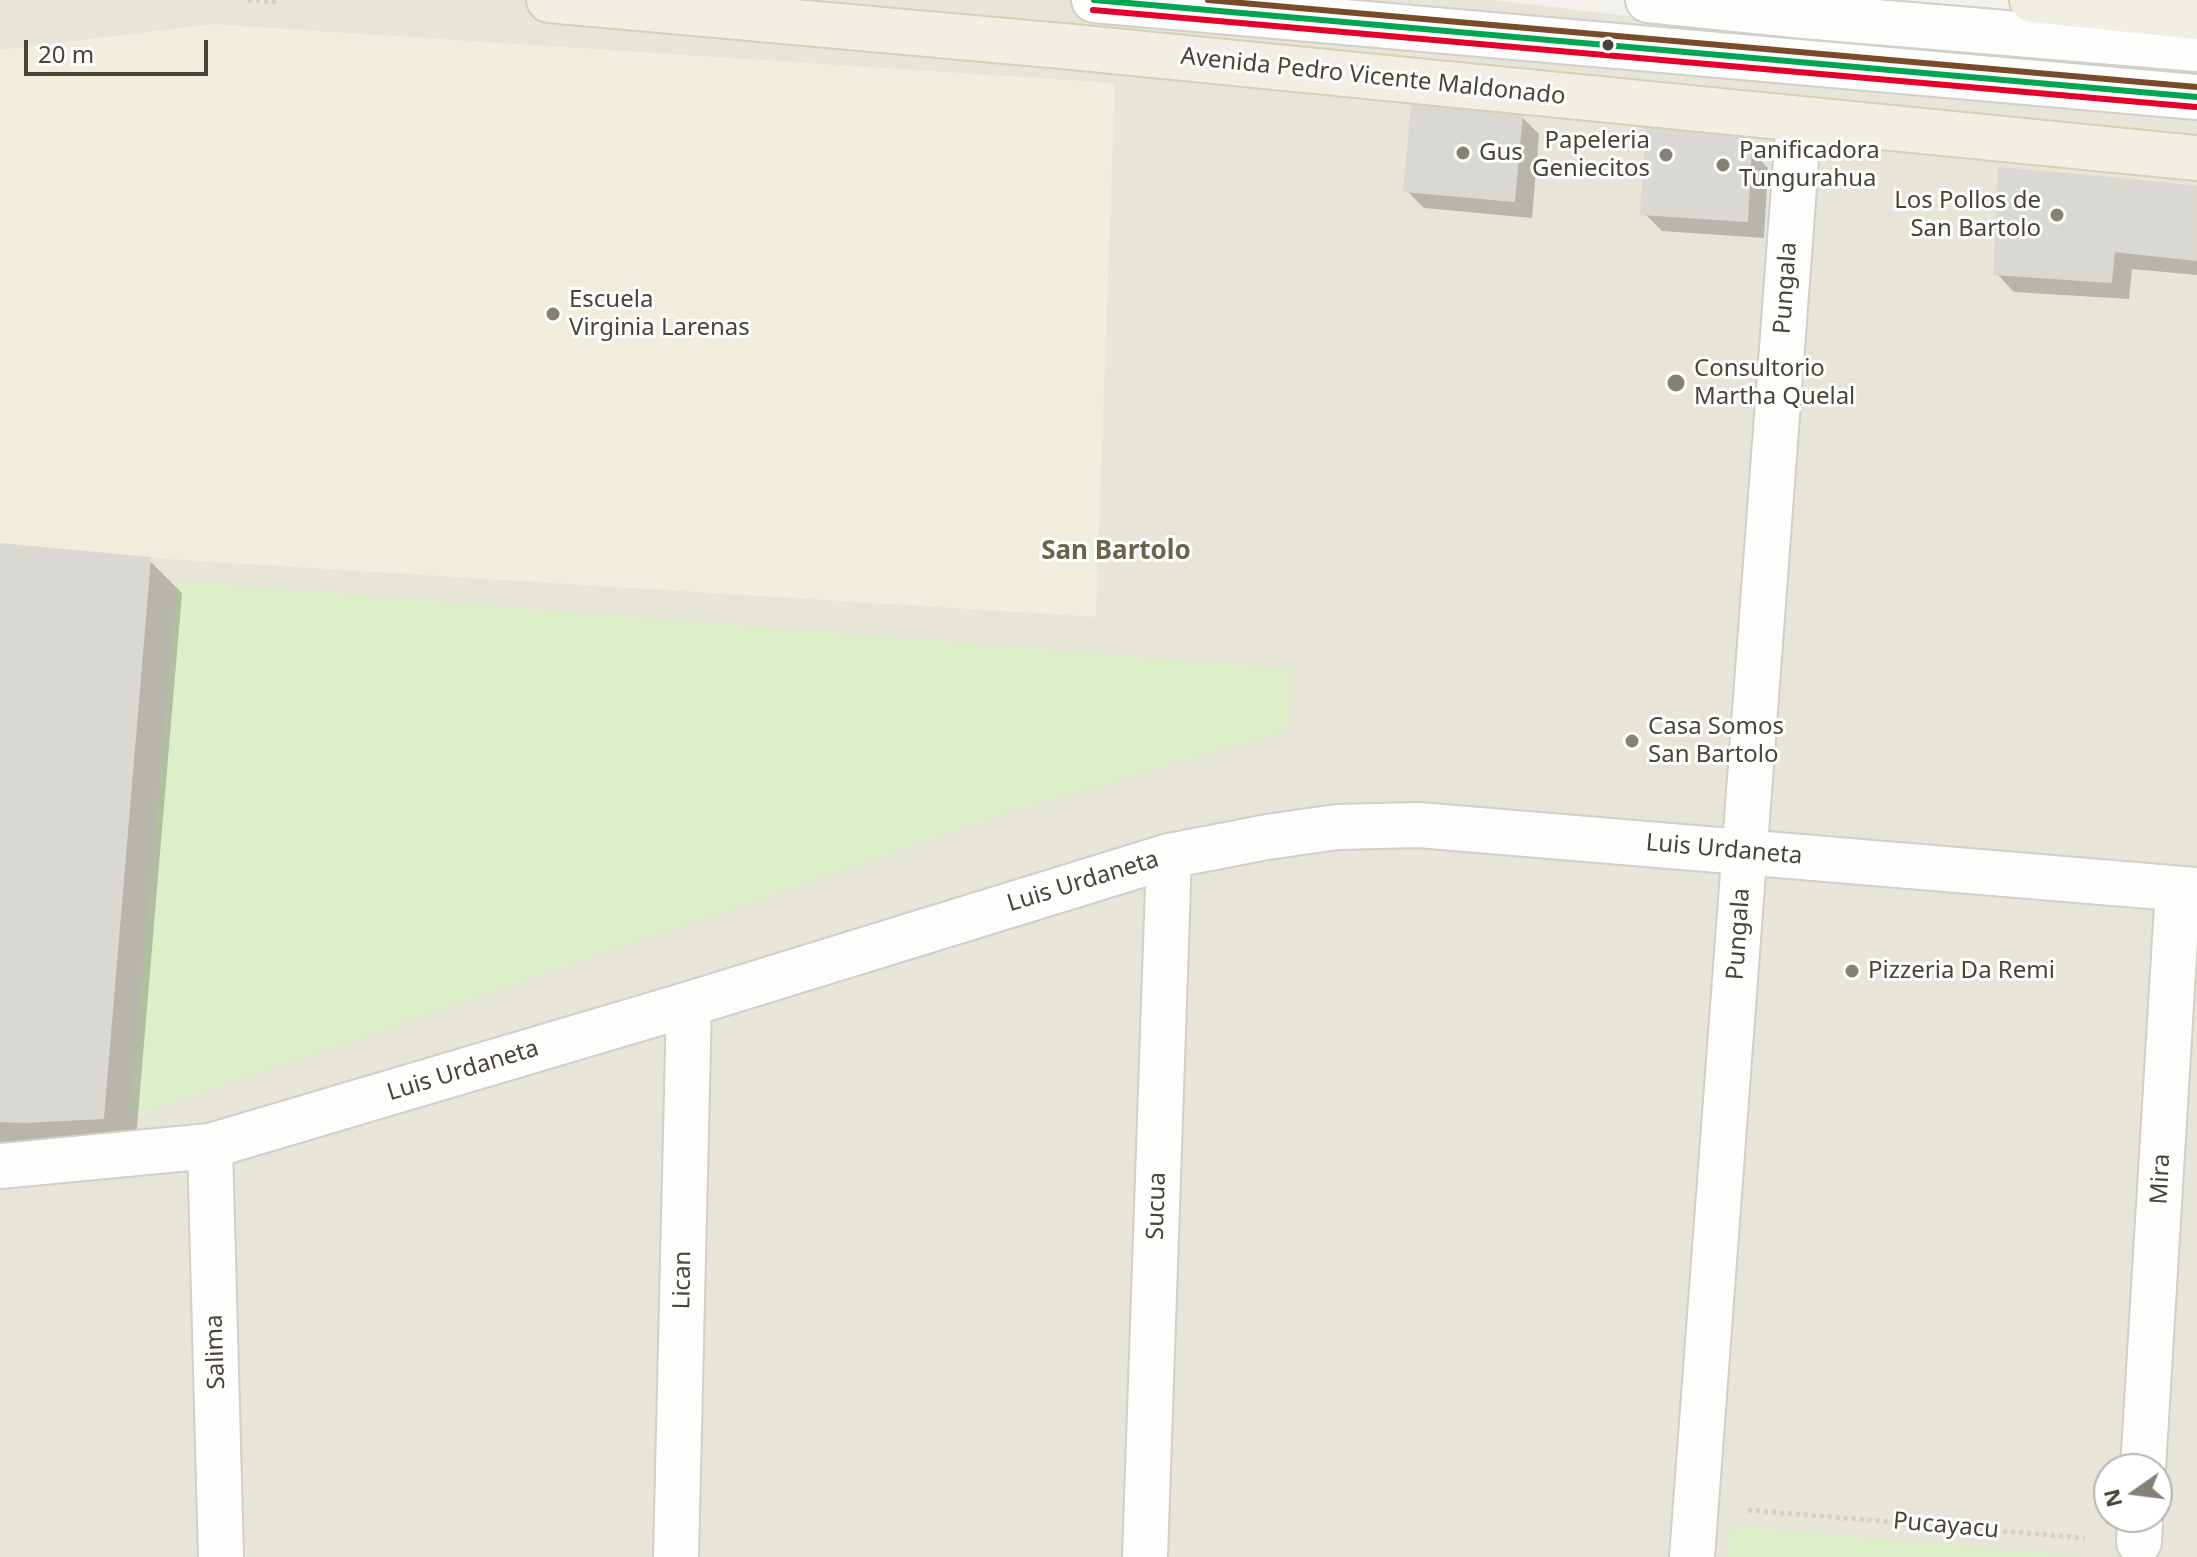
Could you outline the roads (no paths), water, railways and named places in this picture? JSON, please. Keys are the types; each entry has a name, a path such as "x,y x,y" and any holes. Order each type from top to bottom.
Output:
{"main road":[{"name":"Avenida Pedro Vicente Maldonado","path":"549,0 1073,47 2197,158"},
{"path":"2032,0 2197,17"}],"street":[{"path":"1094,0 2197,97"},
{"path":"1648,0 2197,49"},
{"name":"Pungala","path":"1692,1557 1799,120"},
{"name":"Luis Urdaneta","path":"0,1166 210,1146 689,1004 1169,856 1337,827 1419,825 2188,890"},
{"name":"Sucua","path":"1145,1557 1169,856"},
{"name":"Mira","path":"2144,1453 2188,890"},
{"name":"Lican","path":"676,1557 689,1004"},
{"name":"Salima","path":"210,1146 221,1557"}],"place":[{"name":"Gus","path":"1463,153"},
{"name":"Papeleria Geniecitos","path":"1666,155"},
{"name":"Panificadora Tungurahua","path":"1723,165"},
{"name":"Los Pollos de San Bartolo","path":"2057,215"},
{"name":"Escuela Virginia Larenas","path":"553,314"},
{"name":"Consultorio Martha Quelal","path":"1676,383"},
{"name":"Casa Somos San Bartolo","path":"1632,741"},
{"name":"Pizzeria Da Remi","path":"1852,971"}],"district":[{"name":"San Bartolo","path":"1116,552"}]}
